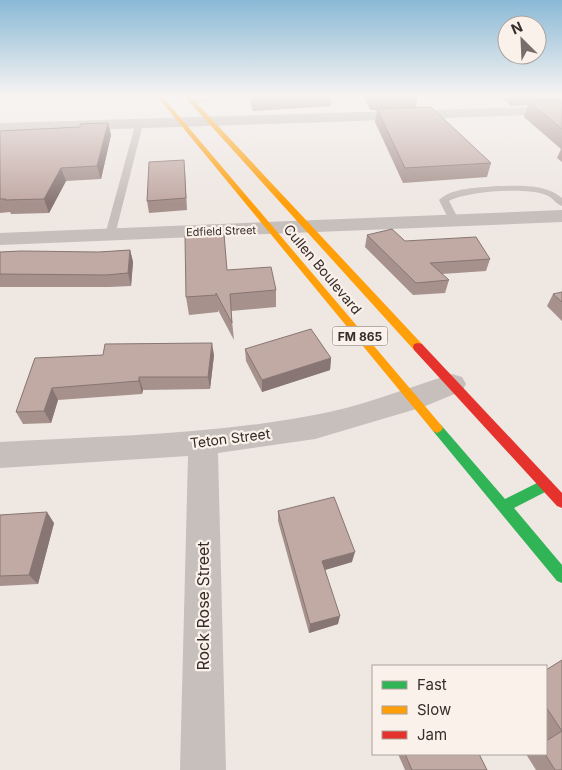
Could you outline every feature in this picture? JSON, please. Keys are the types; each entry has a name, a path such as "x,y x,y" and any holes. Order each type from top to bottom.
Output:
{"main road":[{"name":"Cullen Boulevard","path":"189,131 269,229 562,576"},
{"name":"Cullen Boulevard","path":"218,131 452,384 557,489"},
{"path":"503,506 557,489"}],"street":[{"name":"Edfield Street","path":"0,239 562,216"},
{"name":"Teton Street","path":"0,455 204,442 315,427 413,399 452,384"},
{"name":"Rock Rose Street","path":"203,770 204,442"}],"lane":[{"path":"110,235 137,131"},
{"path":"454,220 444,200 449,195 470,190 535,190 551,194 562,203"}],"building":[{"path":"0,131 106,131 97,166 61,168 44,199 5,200 0,199"},
{"path":"387,131 457,131 491,163 405,168"},
{"path":"184,160 186,198 147,201 149,162"},
{"path":"392,229 405,241 476,237 490,259 430,263 449,280 416,283 367,235"},
{"path":"224,234 227,270 271,267 276,290 230,294 232,323 216,293 216,295 186,297 185,236"},
{"path":"130,250 128,273 106,275 0,274 0,252 99,252"},
{"path":"562,292 562,302 553,294"},
{"path":"311,329 331,358 262,380 245,349"},
{"path":"212,343 208,377 139,377 139,381 52,388 44,411 16,412 35,358 103,355 105,344"},
{"path":"334,497 355,552 322,561 340,616 310,624 278,511"},
{"path":"47,512 29,575 0,576 0,515"},
{"path":"562,660 562,731 547,708 547,669"},
{"path":"562,731 562,770 555,770 546,755 547,740"},
{"path":"405,755 480,755 487,770 412,770"}],"traffic: fast":[{"path":"437,428 562,576"},
{"path":"503,507 546,485"}],"traffic: slow":[{"path":"188,131 437,428"},
{"path":"218,131 418,347"}],"traffic: jam":[{"path":"418,347 562,502"}]}
